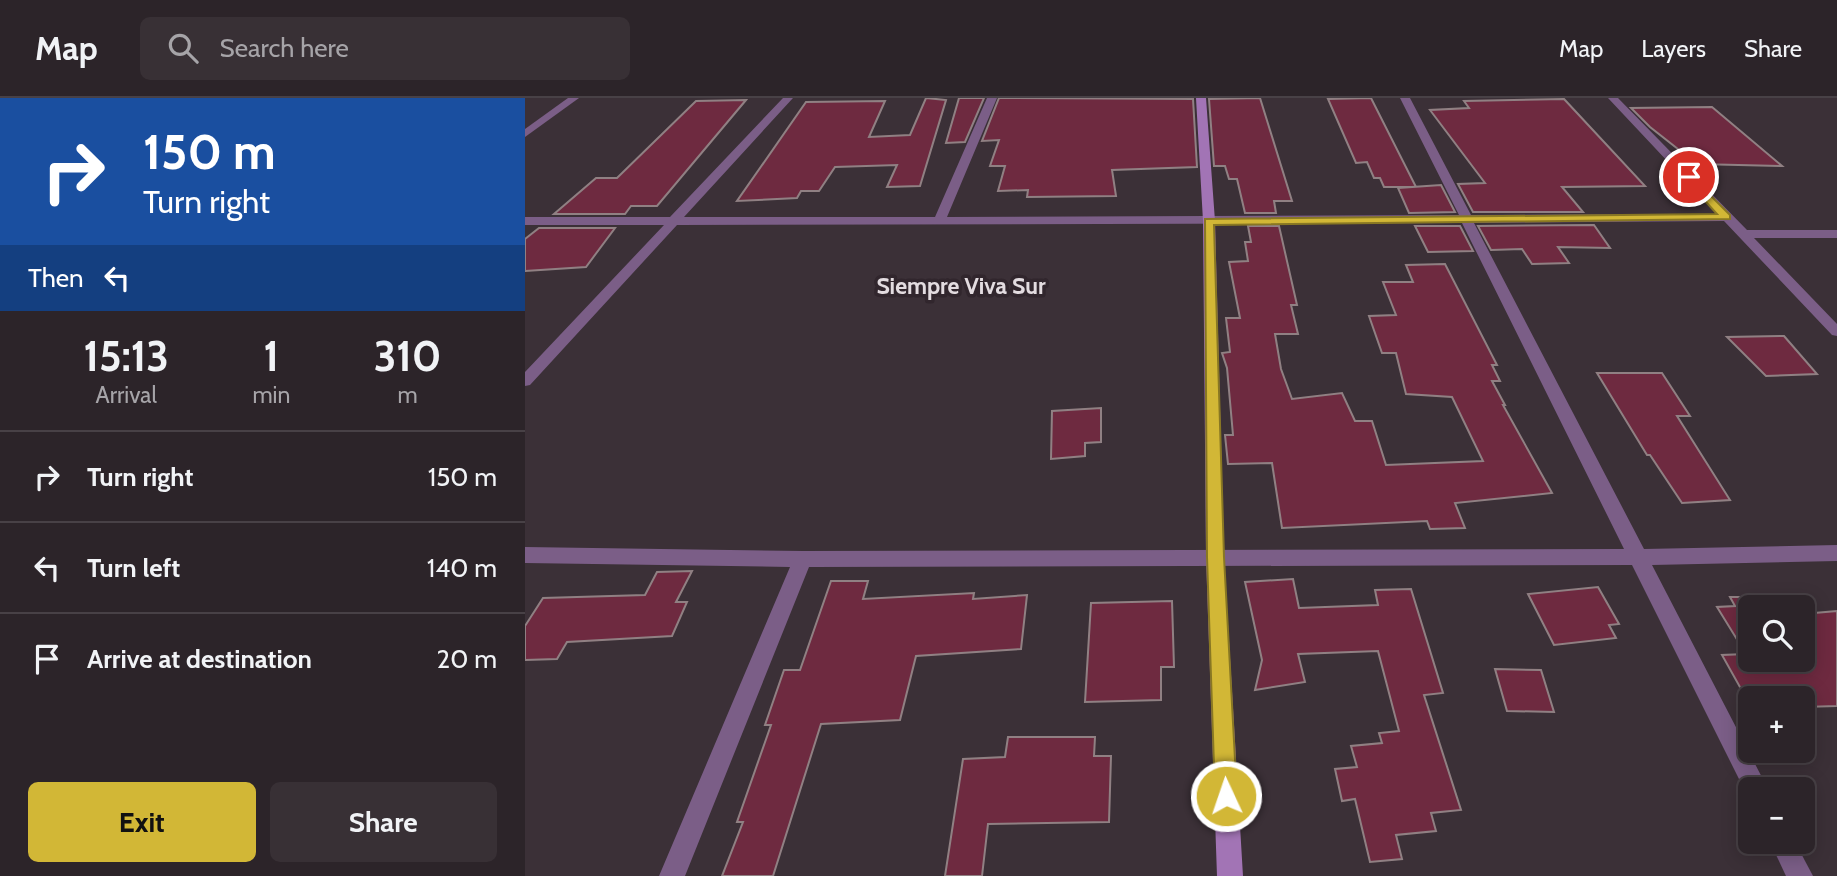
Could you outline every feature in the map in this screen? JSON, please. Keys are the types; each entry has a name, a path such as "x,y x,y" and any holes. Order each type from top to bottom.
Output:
{"street":[{"path":"525,134 574,98"},
{"path":"525,381 676,222 788,98"},
{"path":"939,222 992,98"},
{"path":"1201,98 1209,221 1215,557 1230,876"},
{"path":"1405,98 1750,777"},
{"path":"1613,98 1837,332"},
{"path":"525,221 939,222 1726,217"},
{"path":"1741,234 1837,234"},
{"path":"525,555 803,558 1640,557 1837,554"},
{"path":"672,876 803,558"},
{"path":"1789,854 1800,876"}],"building":[{"path":"926,98 946,100 920,186 887,187 897,165 835,167 819,191 801,191 797,198 737,201 806,102 885,101 869,137 910,135"},
{"path":"959,98 984,98 965,142 946,143"},
{"path":"999,98 1193,99 1197,167 1112,170 1116,196 1027,197 1028,190 998,191 1005,166 990,166 999,140 982,141"},
{"path":"1260,98 1292,201 1274,201 1276,213 1245,213 1237,179 1229,179 1225,166 1214,166 1209,99"},
{"path":"1371,98 1416,187 1384,187 1380,178 1374,178 1367,162 1356,163 1328,99"},
{"path":"1564,99 1645,186 1562,187 1583,212 1473,212 1458,184 1485,183 1430,110 1469,108 1464,101"},
{"path":"746,100 657,206 631,206 625,214 554,214 596,178 617,178 696,101"},
{"path":"1712,107 1782,166 1697,164 1650,127 1631,108"},
{"path":"1441,185 1455,212 1409,213 1398,188"},
{"path":"1594,225 1610,248 1558,247 1569,263 1532,264 1522,249 1491,250 1478,226"},
{"path":"1248,226 1279,226 1297,305 1291,305 1298,334 1275,334 1281,369 1292,399 1342,393 1355,421 1372,421 1386,465 1483,461 1452,397 1406,394 1396,353 1382,353 1369,316 1396,315 1383,282 1413,282 1406,265 1445,264 1497,365 1492,365 1500,381 1492,381 1503,405 1552,493 1455,503 1465,528 1430,529 1427,521 1282,528 1272,463 1228,464 1225,435 1233,435 1227,368 1222,353 1230,352 1226,318 1240,318 1229,262 1248,261 1245,242 1251,242"},
{"path":"1415,226 1460,226 1473,251 1428,252"},
{"path":"539,228 615,228 586,267 525,271 525,239"},
{"path":"1784,336 1817,374 1766,376 1727,337"},
{"path":"1597,373 1662,373 1690,416 1677,416 1730,500 1682,503 1650,455 1647,455"},
{"path":"1101,408 1101,442 1085,443 1085,456 1051,459 1052,411"},
{"path":"692,571 676,602 687,602 672,636 567,642 557,659 525,660 525,626 543,598 645,595 657,572"},
{"path":"1293,579 1299,608 1378,605 1375,590 1411,589 1443,693 1424,695 1461,810 1431,813 1436,831 1396,835 1402,859 1370,862 1355,799 1342,801 1335,769 1357,767 1351,746 1382,743 1379,733 1399,731 1378,651 1298,654 1305,682 1255,690 1262,660 1245,582"},
{"path":"831,581 868,581 863,599 974,593 973,599 1027,595 1021,649 916,656 900,720 821,724 773,876 722,876 743,822 737,822 771,725 765,725 784,670 800,670"},
{"path":"1598,587 1619,624 1609,625 1616,638 1554,645 1528,594"},
{"path":"1730,597 1738,597 1738,641 1717,607 1735,606"},
{"path":"1172,601 1174,667 1161,667 1161,700 1085,702 1091,603"},
{"path":"1837,611 1837,706 1815,707 1815,686 1739,686 1722,655 1738,654 1738,672 1815,672 1815,613"},
{"path":"1495,669 1541,670 1554,712 1507,711"},
{"path":"1008,737 1095,737 1094,756 1111,756 1109,822 988,824 982,876 945,876 963,759 1005,757"}],"district":[{"name":"Siempre Viva Sur","path":"961,286"}],"route":[{"path":"1226,796 1215,557 1209,221 1726,217 1689,177"}]}
